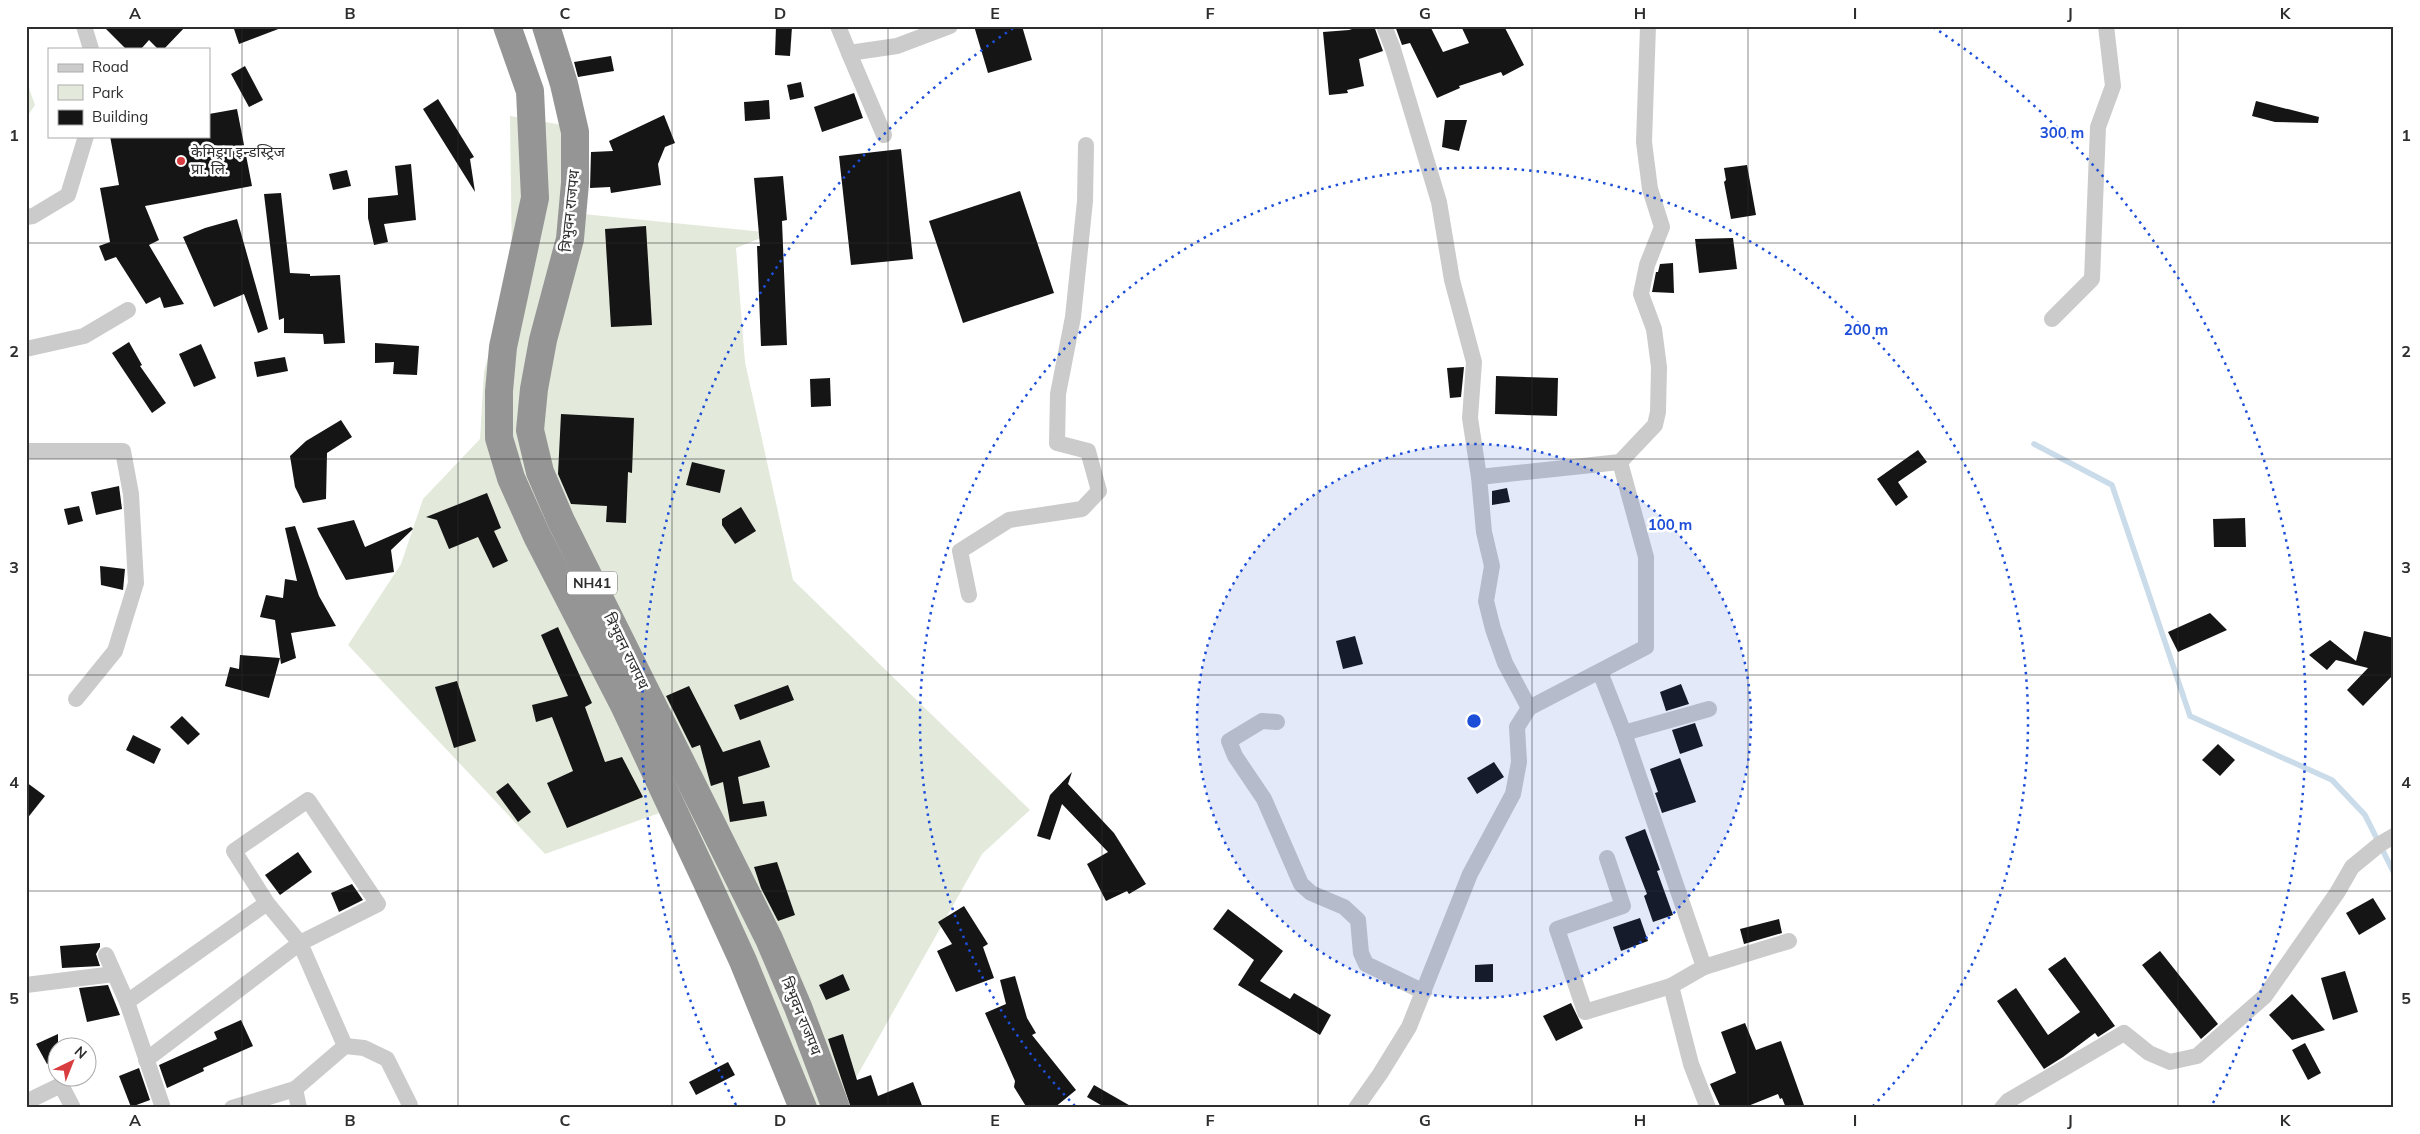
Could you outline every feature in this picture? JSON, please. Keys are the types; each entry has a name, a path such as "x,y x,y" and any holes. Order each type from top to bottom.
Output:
{"highway":[{"name":"त्रिभुवन राजपथ","path":"507,26 530,91 535,198 504,347 499,391 500,438 511,478 537,536 624,705 701,869 743,961 803,1108"},
{"name":"त्रिभुवन राजपथ","path":"546,26 564,84 575,132 575,183 570,239 543,340 534,390 530,430 540,472 561,521 768,939 798,1007 836,1108"}],"street":[{"path":"84,26 91,48"},
{"path":"838,26 884,135"},
{"path":"849,53 897,46 950,26"},
{"path":"1384,26 1393,49 1439,202 1452,280 1474,362 1470,418 1480,477 1484,532 1492,566 1486,601 1493,630 1505,663 1529,708"},
{"path":"1480,477 1620,462 1655,426 1658,412 1659,367 1654,329 1641,294 1647,265 1662,227 1650,189 1644,142 1648,26"},
{"path":"2052,319 2092,279 2098,127 2113,86 2106,26"},
{"path":"26,217 33,216 68,196 85,138"},
{"path":"969,595 960,551 1009,520 1082,509 1099,492 1088,451 1057,444 1058,394 1073,317 1085,201 1086,145"},
{"path":"26,349 84,336 104,326 128,310"},
{"path":"26,451 123,451 131,494 136,546 136,583 115,650 76,699"},
{"path":"1356,1108 1409,1027 1470,874 1513,794 1519,762 1517,727 1529,708 1646,647 1646,557 1620,462"},
{"path":"1600,672 1624,733 1704,967"},
{"path":"1624,733 1709,709"},
{"path":"1277,722 1262,721 1229,741 1236,756 1264,799 1301,884 1311,893 1344,907 1358,920 1361,953 1366,964 1424,992"},
{"path":"146,1060 300,943 378,904 308,800 234,851 267,903 300,943 345,1046"},
{"path":"2002,1108 2008,1101 2124,1033 2149,1053 2170,1062 2197,1056 2265,996 2337,893 2352,867 2388,839"},
{"path":"1607,858 1623,906 1557,929 1585,1012 1670,986 1704,967 1789,942"},
{"path":"127,1002 267,903"},
{"path":"106,954 127,1002 146,1060 157,1106"},
{"path":"26,985 114,974"},
{"path":"1670,986 1691,1064 1708,1108"},
{"path":"232,1108 296,1089 345,1046 364,1048 388,1059 410,1105"},
{"path":"26,1102 61,1085 73,1108"},
{"path":"296,1089 299,1108"}],"green space":[{"path":"26,80 35,105 26,118"},
{"path":"510,116 569,126 573,213 773,233 736,248 745,362 793,580 1030,810 982,854 839,1108 793,1108 665,811 545,854 348,645 401,564 423,499 480,439 484,372 512,264"}],"building":[{"path":"103,26 186,26 165,48 157,48 149,40 142,48 125,48"},
{"path":"233,26 281,26 281,28 239,44"},
{"path":"776,26 792,27 790,56 775,55"},
{"path":"974,26 1022,26 1032,60 988,73"},
{"path":"1361,26 1374,26 1383,51 1359,59 1364,86 1347,90 1348,93 1329,95 1323,32 1349,30"},
{"path":"1395,26 1430,26 1443,52 1469,43 1461,26 1504,26 1524,65 1503,76 1501,72 1459,86 1460,88 1437,98 1410,43 1402,45"},
{"path":"611,56 614,71 578,77 574,62"},
{"path":"245,66 263,100 249,107 231,74"},
{"path":"801,82 804,97 790,100 787,85"},
{"path":"854,93 863,118 822,132 814,107"},
{"path":"438,99 474,157 470,159 475,192 423,109"},
{"path":"769,100 770,119 745,121 744,102"},
{"path":"2256,101 2319,117 2318,123 2275,122 2252,116"},
{"name":"केमिड्रग इन्डस्ट्रिज प्रा. लि.","path":"237,109 252,186 145,206 159,240 149,245 184,304 164,308 160,297 146,304 116,257 105,261 99,246 110,242 100,188 119,185 110,138 210,138 210,114"},
{"path":"664,115 675,143 665,147 658,164 661,185 611,193 610,187 590,188 591,152 613,151 609,141"},
{"path":"1445,120 1467,120 1459,151 1442,147"},
{"path":"901,149 913,259 851,265 839,156"},
{"path":"411,164 416,220 384,224 388,242 374,245 368,218 368,198 398,195 395,166"},
{"path":"1747,165 1756,215 1731,219 1724,182 1726,180 1724,168"},
{"path":"347,170 351,186 333,190 329,174"},
{"path":"783,176 787,220 782,221 787,345 761,346 757,246 760,246 754,178"},
{"path":"1020,191 1054,293 963,323 929,221"},
{"path":"281,193 290,273 310,274 310,276 340,275 345,343 324,344 323,334 284,333 284,318 279,320 264,194"},
{"path":"237,219 268,329 258,333 244,294 214,307 183,237 205,228"},
{"path":"646,226 652,325 611,327 605,229"},
{"path":"1733,238 1737,269 1699,273 1695,239"},
{"path":"1673,263 1674,293 1652,292 1656,272 1658,272 1660,264"},
{"path":"129,342 142,365 140,366 166,403 152,413 112,353"},
{"path":"375,343 419,346 417,375 393,374 394,362 375,363"},
{"path":"201,344 216,378 194,387 179,354"},
{"path":"285,357 288,371 257,377 254,362"},
{"path":"1464,367 1461,397 1450,398 1447,368"},
{"path":"1496,376 1558,378 1557,416 1495,414"},
{"path":"830,378 831,406 811,407 810,379"},
{"path":"561,414 634,418 632,473 628,472 626,523 606,522 607,506 571,504 558,474"},
{"path":"341,420 352,437 327,453 326,499 303,503 295,487 290,456 306,441"},
{"path":"1918,450 1927,462 1898,482 1908,497 1896,506 1877,479"},
{"path":"692,462 725,470 720,493 686,485"},
{"path":"119,486 122,509 96,515 91,492"},
{"path":"1507,488 1510,502 1492,505 1492,491"},
{"path":"487,493 501,528 494,531 508,561 493,568 478,537 449,549 437,520 426,517"},
{"path":"79,506 83,521 68,525 64,509"},
{"path":"741,507 756,531 735,544 722,525 722,519"},
{"path":"2245,518 2246,547 2214,547 2213,519"},
{"path":"354,520 365,547 411,527 413,529 391,550 394,572 346,580 317,528"},
{"path":"295,526 319,596 336,626 291,633 296,658 281,664 275,620 260,617 266,595 283,598 285,579 297,581 285,528"},
{"path":"100,566 125,569 123,590 101,585"},
{"path":"2210,613 2227,630 2178,652 2168,632"},
{"path":"558,627 592,703 585,707 605,762 622,757 643,797 567,828 547,783 573,771 552,717 536,722 532,705 568,696 541,635"},
{"path":"2364,631 2394,638 2394,674 2363,706 2347,690 2368,668 2336,660 2327,670 2309,655 2330,640 2356,661"},
{"path":"1355,636 1363,664 1343,669 1336,641"},
{"path":"240,655 280,658 269,698 225,686 230,667 239,669"},
{"path":"457,681 476,741 454,748 435,687"},
{"path":"1681,684 1689,704 1666,711 1660,692"},
{"path":"788,685 794,700 740,720 734,705"},
{"path":"689,686 723,752 760,740 770,767 738,777 743,804 764,801 767,816 730,822 723,782 711,786 700,745 692,748 666,696"},
{"path":"182,716 200,734 188,745 170,727"},
{"path":"1695,723 1703,746 1680,754 1672,730"},
{"path":"133,735 161,749 154,764 126,750"},
{"path":"2218,744 2235,760 2220,776 2202,760"},
{"path":"1680,758 1696,802 1662,813 1655,793 1658,792 1650,769"},
{"path":"1494,762 1504,777 1477,794 1467,778"},
{"path":"1072,772 1068,784 1114,833 1146,884 1129,894 1127,891 1106,901 1087,864 1108,852 1062,804 1050,840 1037,836 1050,795"},
{"path":"26,782 45,796 26,820"},
{"path":"508,783 531,812 518,822 496,792"},
{"path":"1645,829 1660,870 1657,871 1673,915 1653,922 1644,896 1647,894 1625,837"},
{"path":"298,852 312,872 280,895 265,875"},
{"path":"777,862 795,915 778,921 761,888 754,867"},
{"path":"352,884 363,900 339,912 331,893"},
{"path":"2373,898 2386,919 2359,935 2346,913"},
{"path":"964,906 988,944 983,947 994,978 956,992 937,951 952,944 938,922"},
{"path":"1228,909 1283,951 1260,981 1290,999 1294,993 1331,1015 1320,1035 1238,985 1254,960 1213,929"},
{"path":"1640,918 1648,941 1621,951 1613,927"},
{"path":"1779,919 1782,933 1744,944 1740,929"},
{"path":"100,943 96,954 100,966 62,968 60,946"},
{"path":"2160,951 2218,1024 2201,1039 2142,965"},
{"path":"2065,957 2115,1026 2098,1037 2095,1033 2044,1069 1997,1001 2016,988 2048,1035 2080,1012 2048,969"},
{"path":"1493,964 1493,982 1475,982 1475,965"},
{"path":"2345,971 2358,1012 2333,1020 2321,978"},
{"path":"843,974 850,990 826,1000 819,985"},
{"path":"1015,976 1027,1018 1036,1033 1032,1035 1076,1090 1054,1108 1027,1108 1014,1087 1015,1081 985,1013 1006,1004 1000,980"},
{"path":"108,985 120,1015 87,1022 79,988"},
{"path":"2292,994 2325,1030 2292,1040 2269,1015"},
{"path":"1571,1003 1583,1028 1556,1041 1543,1016"},
{"path":"241,1020 253,1046 203,1068 204,1071 167,1088 159,1065 217,1039 214,1032"},
{"path":"1745,1023 1756,1050 1781,1041 1805,1108 1786,1108 1778,1094 1743,1108 1721,1108 1710,1084 1736,1073 1721,1032"},
{"path":"843,1034 857,1080 871,1075 878,1096 913,1082 923,1108 851,1108 828,1039"},
{"path":"48,1039 48,1064 47,1064 36,1044"},
{"path":"2305,1043 2321,1073 2308,1080 2292,1050"},
{"path":"728,1062 735,1075 696,1095 689,1082"},
{"path":"139,1068 150,1100 131,1107 119,1076"},
{"path":"1094,1085 1134,1108 1106,1108 1087,1097"}],"waterway":[{"path":"2034,444 2112,485 2190,716 2332,780 2365,815 2394,873"}],"place":[{"name":"केमिड्रग इन्डस्ट्रिज प्रा. लि.","path":"181,161"}]}
